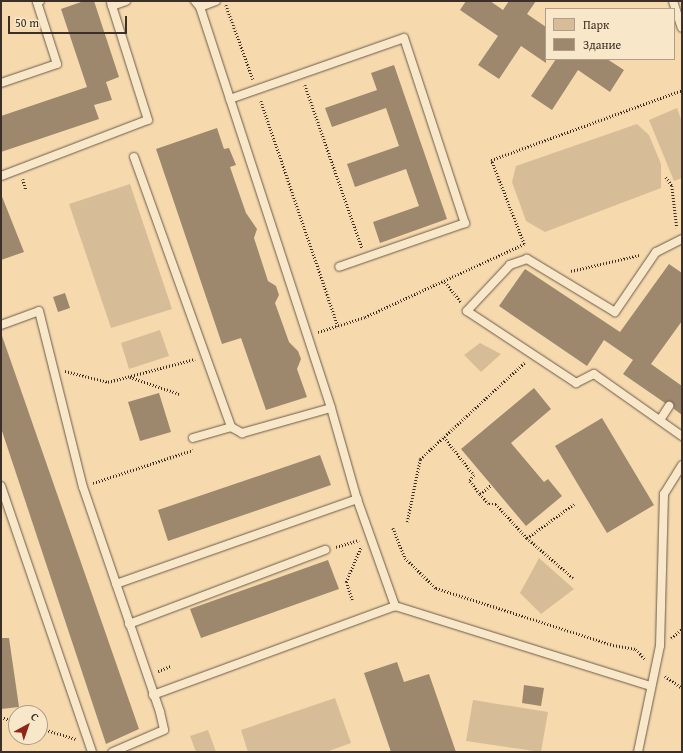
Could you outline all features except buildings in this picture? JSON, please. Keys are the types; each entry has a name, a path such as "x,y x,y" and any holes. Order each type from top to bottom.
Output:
{"lane":[{"path":"1,83 57,64 37,2 40,1"},
{"path":"1,176 148,120 112,3 126,1"},
{"path":"216,1 197,4 230,99 306,333 357,499 395,606"},
{"path":"673,1 682,28"},
{"path":"230,99 300,73 404,38 465,223 339,267"},
{"path":"134,157 231,427 242,433 330,408"},
{"path":"680,240 656,252 615,312 527,259 510,265 467,311 576,383 594,374 682,436"},
{"path":"1,325 39,311 56,371 83,487 154,695 164,730 113,752"},
{"path":"660,420 669,406"},
{"path":"193,438 231,427"},
{"path":"638,752 650,686 656,672 660,646 664,494 682,465"},
{"path":"1,486 92,752"},
{"path":"116,584 357,499"},
{"path":"129,624 326,550"},
{"path":"154,695 395,606 650,686"}],"path":[{"path":"225,1 257,89 338,326"},
{"path":"300,73 365,258"},
{"path":"306,333 338,326 445,282 524,244 491,160 682,90"},
{"path":"666,177 672,186 680,240"},
{"path":"553,275 656,252"},
{"path":"445,282 467,311"},
{"path":"407,522 420,459 533,354"},
{"path":"56,371 67,371 108,382 186,362"},
{"path":"129,377 180,394"},
{"path":"444,436 474,475 470,481 489,504 496,504 527,538 573,578"},
{"path":"83,487 196,450"},
{"path":"480,494 491,485"},
{"path":"527,538 574,504"},
{"path":"393,528 405,558 436,588 613,645 636,649"},
{"path":"326,550 364,538 346,582 352,600"},
{"path":"656,672 682,688"},
{"path":"48,730 88,742"}],"green space":[{"path":"677,108 682,122 682,178 674,181 649,120"},
{"path":"637,124 649,135 661,164 661,188 545,232 526,221 512,182 516,166"},
{"path":"130,184 172,309 111,328 69,204"},
{"path":"160,330 169,356 129,369 121,343"},
{"path":"480,343 501,354 481,372 464,355"},
{"path":"539,558 574,589 541,614 520,593"},
{"path":"335,698 351,743 326,752 248,752 241,730"},
{"path":"473,700 548,712 541,752 466,741"},
{"path":"208,730 216,752 196,752 190,736"}]}
